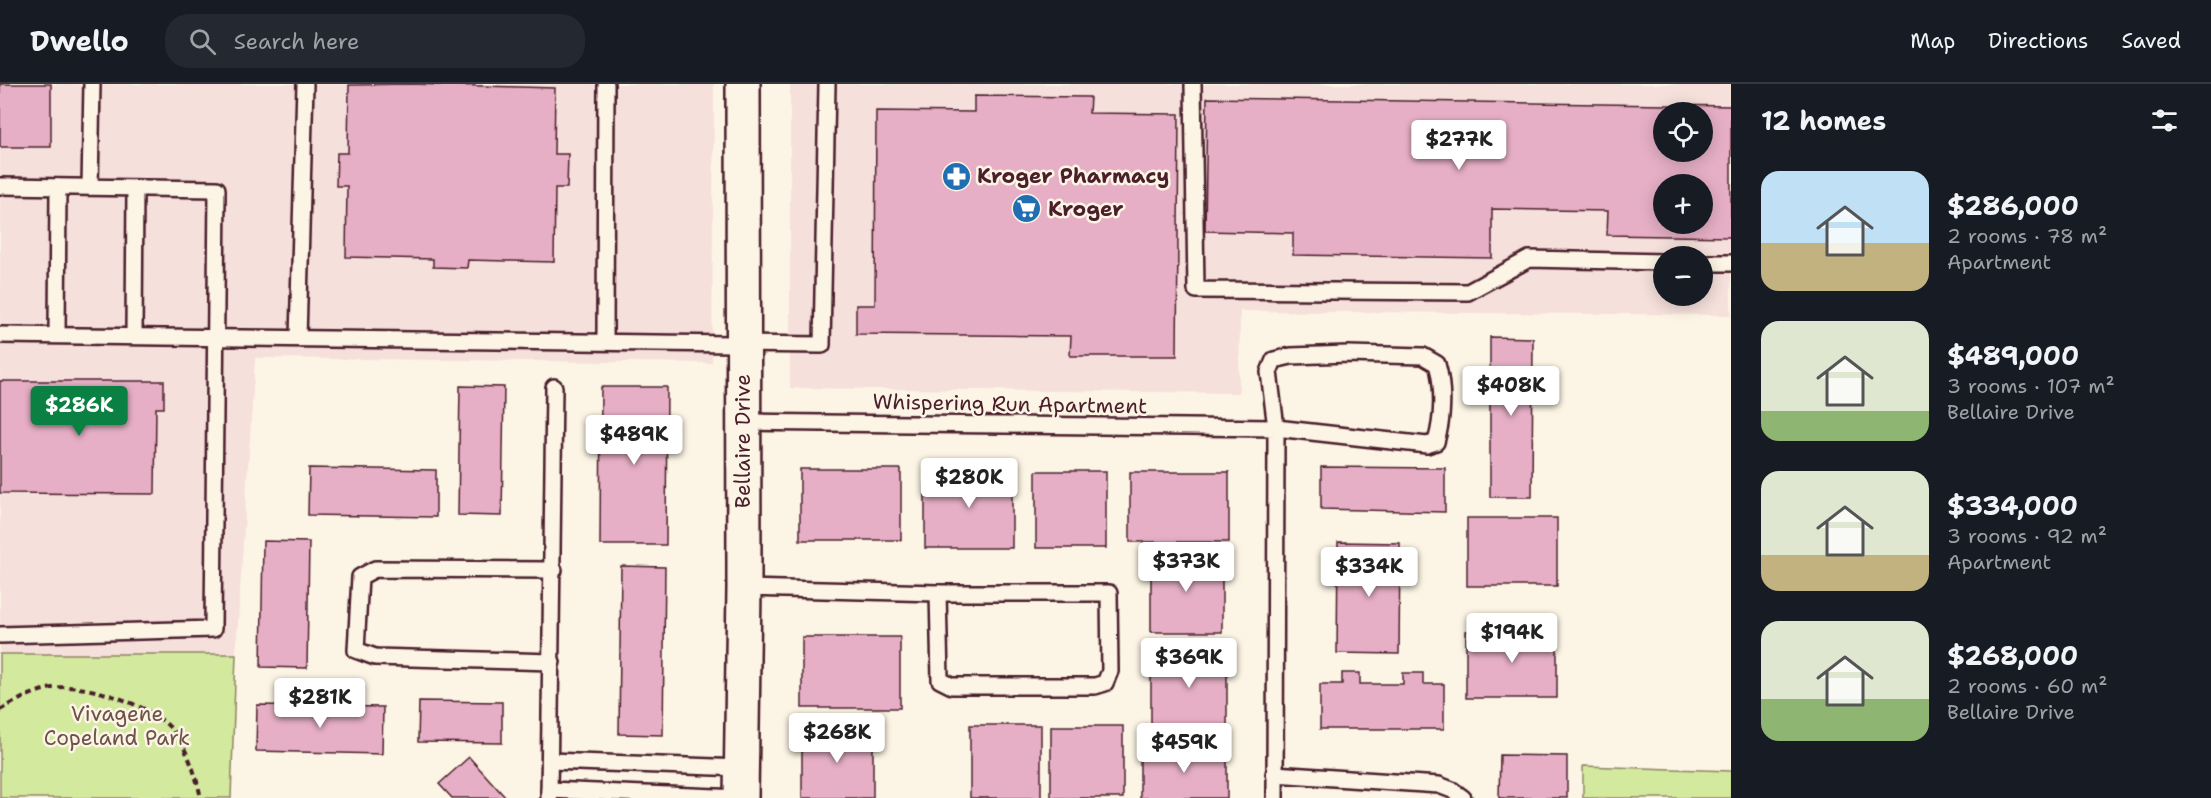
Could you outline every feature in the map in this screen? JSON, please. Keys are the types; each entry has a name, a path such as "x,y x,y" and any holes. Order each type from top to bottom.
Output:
{"street":[{"name":"Bellaire Drive","path":"741,788 744,588 743,84"}],"lane":[{"path":"90,187 92,84"},
{"path":"298,338 305,84"},
{"path":"605,341 606,84"},
{"path":"0,335 822,345 827,84"},
{"path":"1193,84 1196,290 1468,292 1529,259 1653,262"},
{"path":"0,186 217,189 213,629 0,635"},
{"path":"57,335 58,187"},
{"path":"134,336 135,188"},
{"path":"1713,262 1731,263"},
{"name":"Whispering Run Apartment","path":"743,422 1276,428 1427,445 1436,442 1440,427 1440,376 1437,364 1423,356 1292,356 1274,360 1269,372 1276,428 1275,798"},
{"path":"554,387 554,570 549,794 741,788"},
{"path":"552,662 375,657 356,650 360,577 375,569 554,570"},
{"path":"744,588 938,592 1109,592 1110,671 1105,683 1095,686 952,686 940,680 938,592"},
{"path":"550,761 741,788"},
{"path":"1274,774 1438,785 1452,790 1463,798"}],"path":[{"path":"0,710 23,697 64,687 108,693 142,708 172,729 195,771 201,798"}],"shaded area":[{"path":"0,84 714,84 712,363 255,358 236,654 0,654"},
{"path":"790,84 1731,84 1731,315 1240,311 1239,393 790,388"}],"green space":[{"name":"Vivagene Copeland Park","path":"0,654 236,654 231,798 0,798"},
{"path":"1583,766 1731,771 1731,798 1583,798"}],"building":[{"path":"0,84 51,84 51,147 0,147"},
{"path":"410,84 555,88 554,154 568,154 567,188 555,188 554,262 468,260 467,268 433,267 433,259 346,257 347,186 336,186 337,153 348,153 349,85"},
{"name":"Kroger","path":"974,96 1090,97 1089,113 1179,114 1177,356 1070,356 1071,336 856,334 856,305 875,305 876,111 974,112"},
{"path":"1207,98 1653,105 1653,162 1713,162 1713,106 1731,106 1731,237 1607,235 1608,211 1492,209 1492,258 1293,255 1293,233 1205,231"},
{"path":"1490,337 1533,338 1532,497 1490,497"},
{"path":"0,381 164,381 164,408 156,408 155,494 0,493"},
{"path":"460,386 504,387 502,516 458,515"},
{"path":"601,387 667,387 666,545 600,545"},
{"path":"1321,467 1445,468 1445,512 1321,509"},
{"path":"309,468 436,470 436,517 308,515"},
{"path":"800,469 901,469 901,540 800,540"},
{"path":"925,470 1012,470 1012,548 925,548"},
{"path":"1036,471 1106,471 1106,548 1036,548"},
{"path":"1130,472 1229,472 1229,542 1130,542"},
{"path":"1467,518 1557,518 1557,586 1467,586"},
{"path":"263,541 309,542 307,668 261,667"},
{"path":"1338,542 1400,543 1399,654 1337,653"},
{"path":"1151,554 1222,554 1222,632 1151,632"},
{"path":"621,566 665,567 663,735 619,734"},
{"path":"1466,631 1557,631 1557,698 1466,698"},
{"path":"802,637 900,637 900,708 802,708"},
{"path":"1151,645 1227,645 1227,734 1151,734"},
{"path":"1342,673 1360,673 1360,684 1403,684 1403,673 1423,673 1423,684 1444,684 1444,729 1320,729 1320,684 1342,684"},
{"path":"419,701 502,702 502,743 418,742"},
{"path":"257,705 383,707 382,754 256,751"},
{"path":"970,725 1041,725 1041,798 970,798"},
{"path":"1051,726 1123,726 1123,798 1051,798"},
{"path":"802,730 873,730 873,798 802,798"},
{"path":"1140,751 1227,751 1227,798 1140,798"},
{"path":"1500,755 1567,756 1567,798 1499,798"},
{"path":"469,757 506,798 452,798 439,784"}],"place":[{"name":"Kroger Pharmacy","path":"956,176"},
{"name":"Kroger","path":"1027,209"}]}
